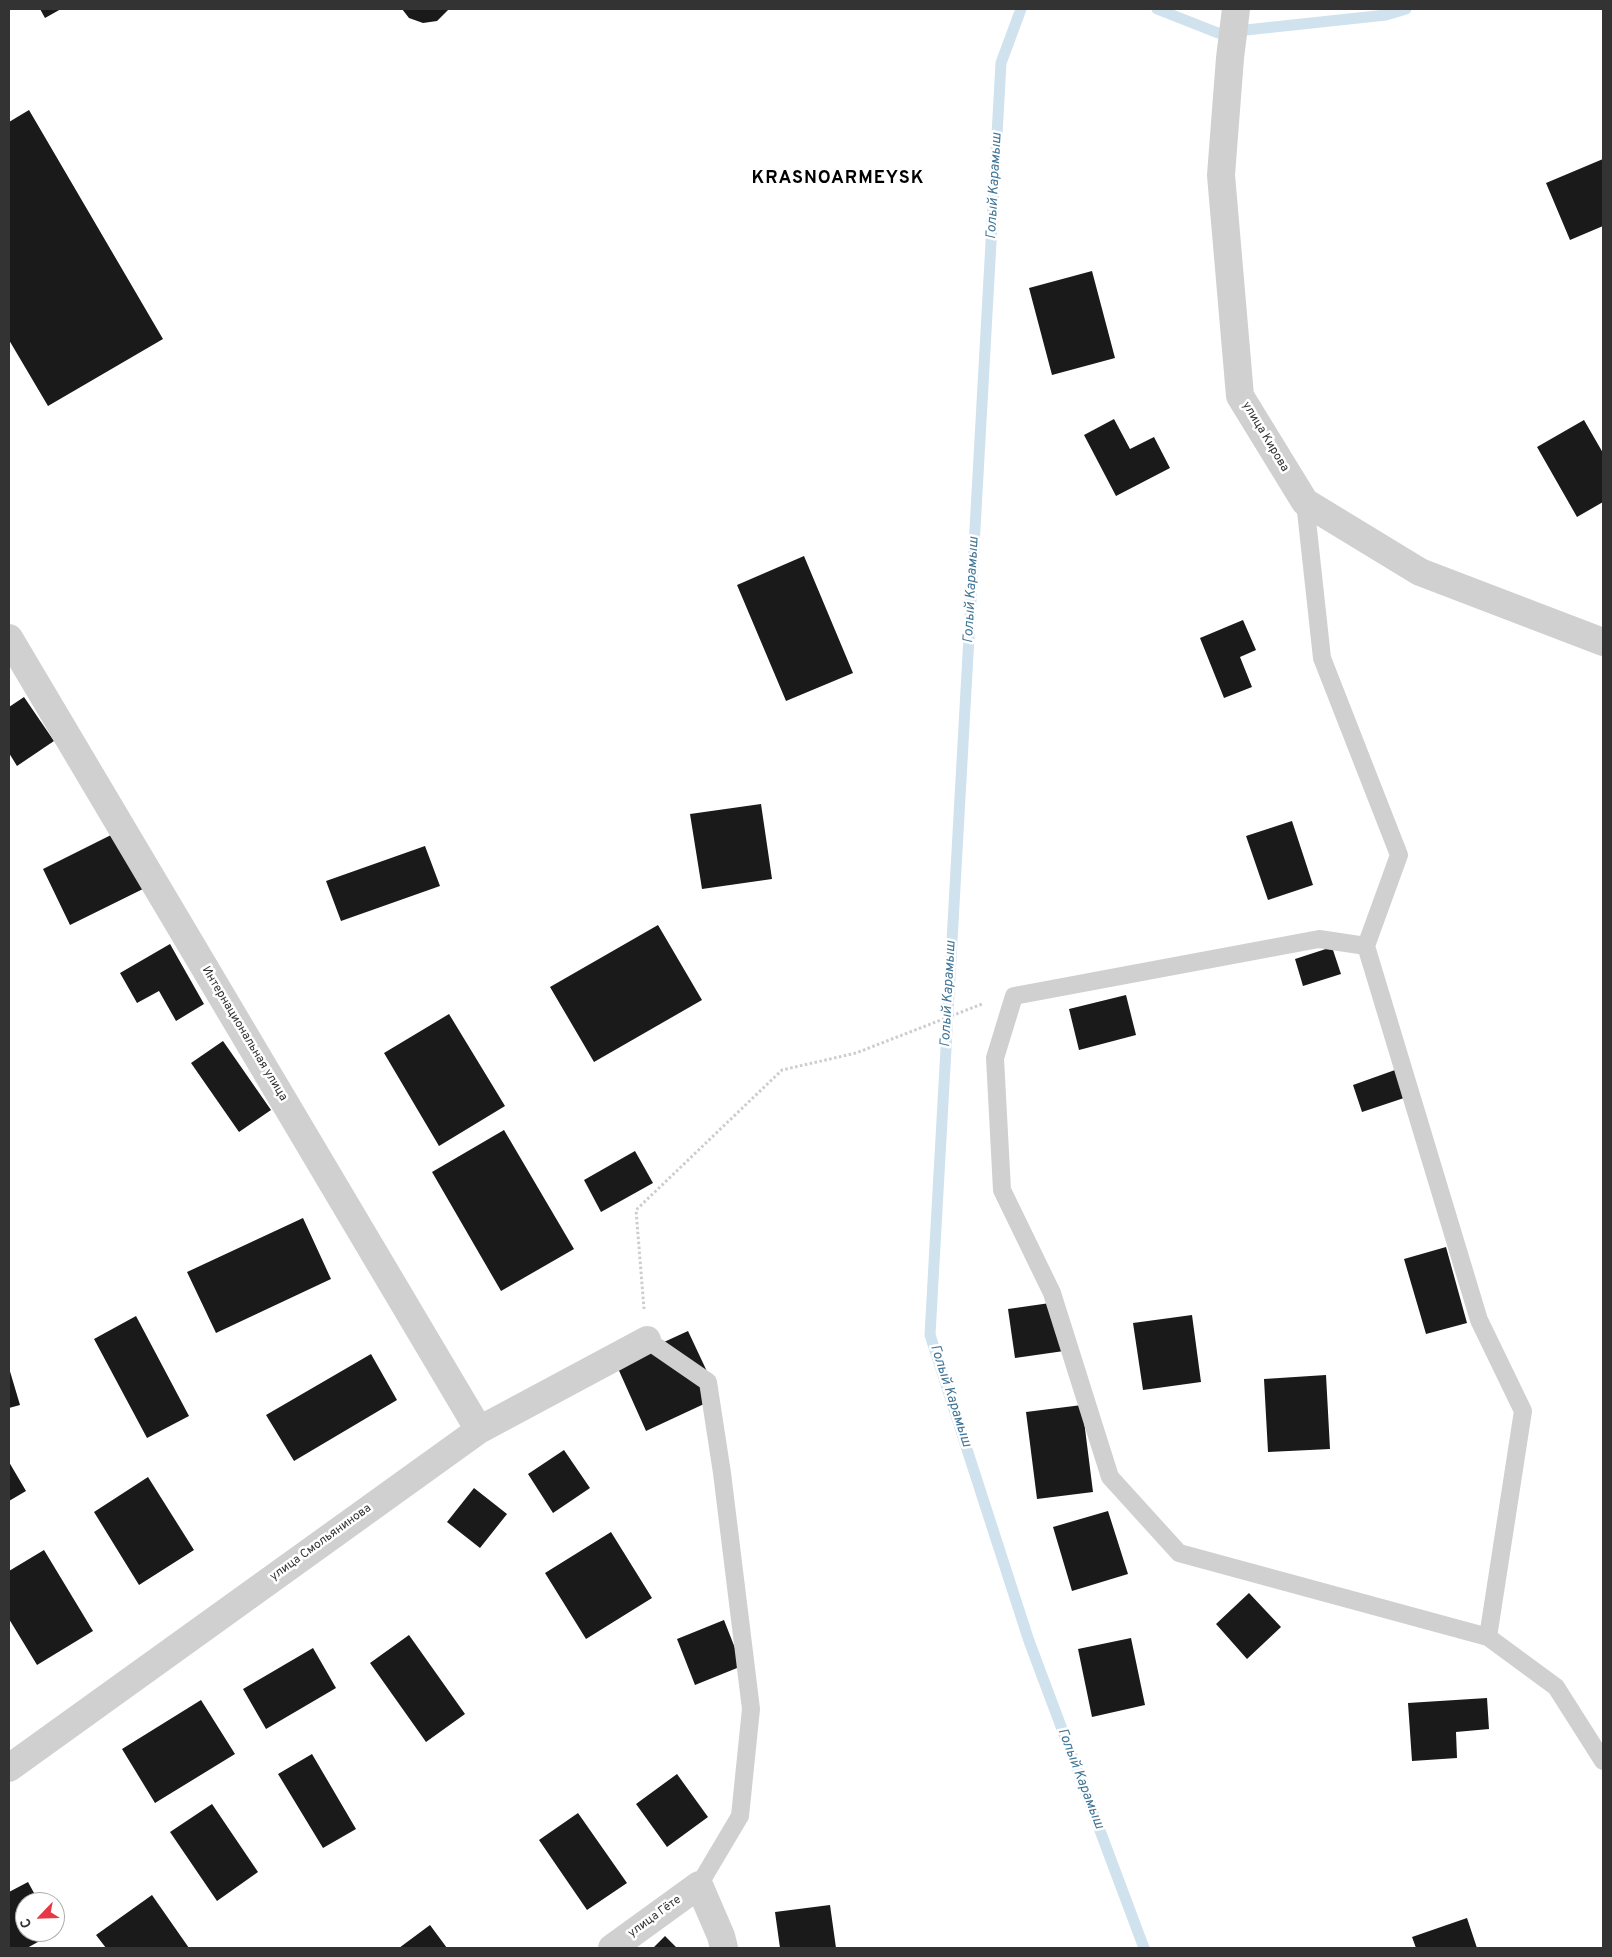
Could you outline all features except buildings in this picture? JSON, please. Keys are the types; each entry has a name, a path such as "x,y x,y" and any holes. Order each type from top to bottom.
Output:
{"street":[{"name":"улица Кирова","path":"1236,9 1230,58 1222,175 1240,396 1305,502 1420,572 1603,642"},
{"name":"Интернациональная улица","path":"9,638 479,1430"},
{"name":"улица Смольянинова","path":"9,1768 479,1430 647,1340"},
{"name":"улица Гёте","path":"612,1948 699,1885"},
{"path":"699,1885 721,1936 724,1948"}],"lane":[{"path":"1305,502 1322,658 1399,855 1366,946 1479,1320 1523,1411 1488,1637"},
{"path":"1366,946 1319,939 1014,996 995,1058 1002,1190 1052,1293 1110,1477 1179,1553 1488,1637 1556,1688 1603,1761"},
{"path":"647,1340 708,1382 722,1473 751,1709 740,1816 699,1885"}],"path":[{"path":"647,1340 636,1210 782,1070 856,1053 990,1001"}],"waterway":[{"name":"Голый Карамыш","path":"1021,9 1001,63 930,1335 1029,1641 1144,1948"},
{"name":"Голый Карамыш","path":"1157,9 1218,33 1386,15 1406,9"}],"district":[{"name":"KRASNOARMEYSK","path":"838,179"}]}
